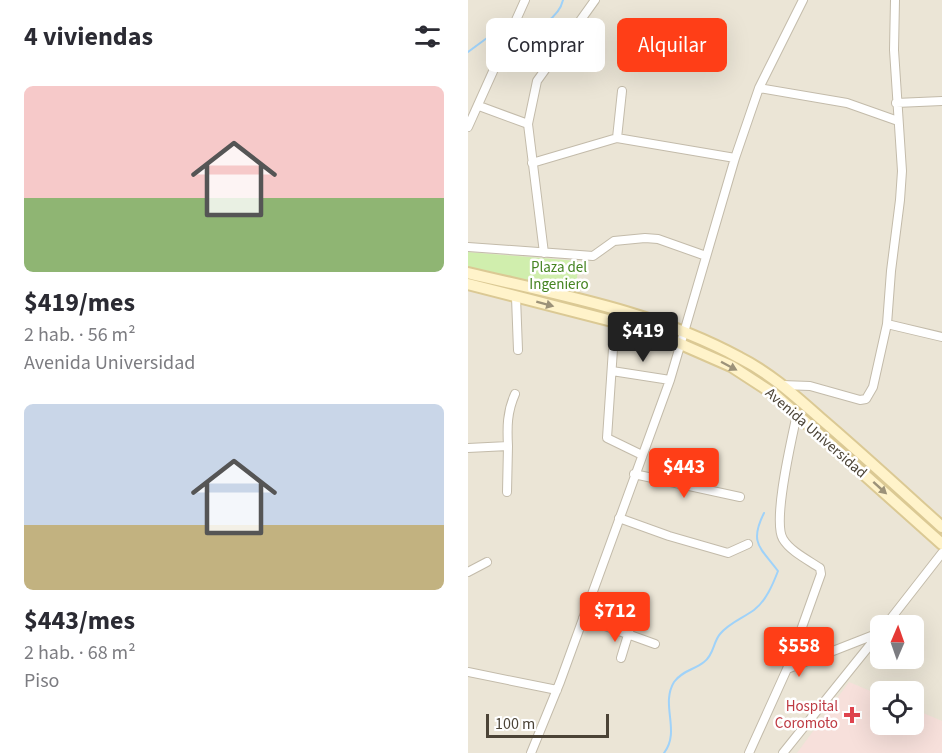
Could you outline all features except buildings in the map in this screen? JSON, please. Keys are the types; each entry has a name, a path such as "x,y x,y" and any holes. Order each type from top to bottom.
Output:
{"street":[{"path":"468,127 525,0"},
{"path":"544,253 528,124 537,81 595,0"},
{"path":"531,753 557,690 670,380 735,158 759,88 803,0"},
{"path":"782,385 810,387 854,400 866,399 873,387 887,324 902,171 896,104 895,0"},
{"path":"759,88 847,103 898,121"},
{"path":"617,138 622,91"},
{"path":"896,104 942,101"},
{"path":"479,106 528,124"},
{"path":"532,163 617,138 735,158"},
{"path":"468,247 593,256 614,241 645,238 658,239 706,256"},
{"name":"Avenida Universidad","path":"468,273 610,308 684,331 742,358 782,385 942,527"},
{"name":"Avenida Universidad","path":"468,284 651,332 680,342 731,366 774,394 942,544"},
{"path":"516,297 518,350"},
{"path":"887,324 942,337"},
{"path":"613,349 607,438 642,455"},
{"path":"612,371 670,380"},
{"path":"507,492 507,424 509,408 515,394"},
{"path":"749,753 787,669 821,574 819,568 784,542 779,532 787,466 797,414"},
{"path":"468,448 508,446"},
{"path":"634,474 740,497"},
{"path":"619,518 669,536 728,553 748,544"},
{"path":"894,615 942,553"},
{"path":"468,572 487,562"},
{"path":"621,658 634,615"},
{"path":"583,618 655,644"},
{"path":"787,669 870,636"},
{"path":"783,753 870,644"},
{"path":"468,672 557,690"}],"shaded area":[{"path":"468,0 942,0 942,753 468,753"},
{"name":"Hospital Coromoto","path":"849,682 870,691 870,735 924,735 924,713 942,721 942,753 797,753"}],"green space":[{"name":"Plaza del Ingeniero","path":"468,252 578,261 576,296 468,268"}],"waterway":[{"path":"552,18 561,7 563,0"},
{"path":"468,52 486,39"},
{"path":"664,753 671,736 669,700 674,682 707,659 720,634 758,606 766,597 774,581 778,571 762,550 757,538 757,531 764,513"}],"place":[{"name":"Hospital Coromoto","path":"852,715"}]}
